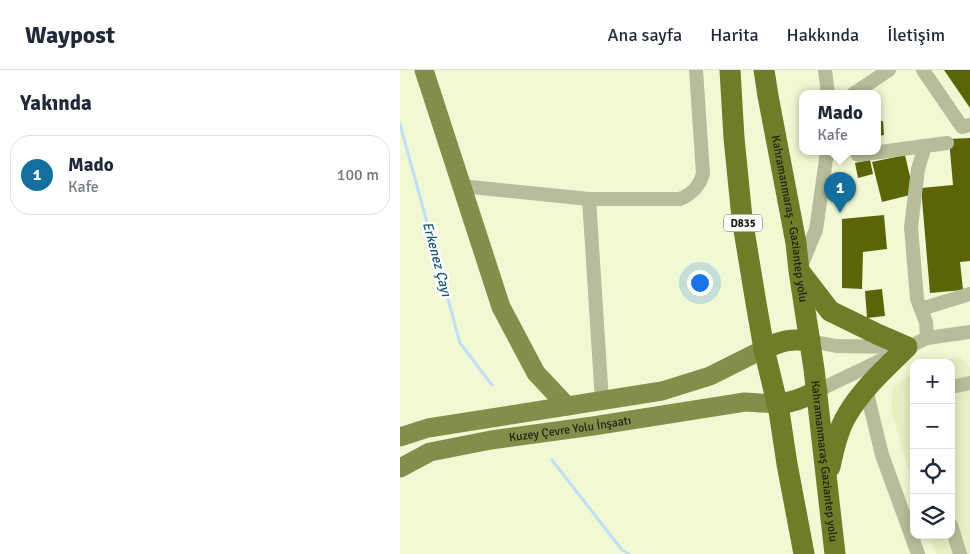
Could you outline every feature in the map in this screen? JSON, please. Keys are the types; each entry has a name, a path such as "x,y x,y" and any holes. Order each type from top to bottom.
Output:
{"highway":[{"name":"D835","path":"730,70 734,138 742,218 764,349 777,404 804,554"},
{"name":"Kahramanmaraş - Gaziantep yolu","path":"764,70 796,243 814,369"},
{"path":"799,271 830,311 907,347 866,389 847,415 833,451 827,479"},
{"path":"764,349 787,340 810,341"},
{"name":"Kahramanmaraş Gaziantep yolu","path":"814,369 835,554"},
{"path":"777,404 795,401 816,391"}],"main road":[{"path":"424,70 501,306 536,373 568,406"},
{"path":"400,437 428,428 662,391 710,376 764,349"},
{"name":"Kuzey Çevre Yolu İnşaatı","path":"400,468 430,452 491,440 745,402 777,404"}],"street":[{"path":"461,186 589,198 680,199 697,188 703,174 696,70"},
{"path":"825,70 828,90"},
{"path":"859,90 889,70"},
{"path":"923,70 962,127 970,126"},
{"path":"881,151 947,143"},
{"path":"925,146 918,169 911,227 917,299 926,322 928,338"},
{"path":"799,271 816,230 827,155"},
{"path":"589,198 602,401"},
{"path":"921,308 970,294"},
{"path":"816,391 928,338 970,332"},
{"path":"810,341 836,346 907,347"},
{"path":"955,386 970,383"},
{"path":"866,389 882,455 918,554"},
{"path":"955,538 960,554"}],"shaded area":[{"path":"961,357 970,368 970,554 936,554 930,539 955,539 955,359 948,359"},
{"path":"910,375 910,474 891,410 893,388"}],"building":[{"path":"944,70 970,70 970,108"},
{"path":"881,121 883,121 884,135 881,136"},
{"path":"970,138 970,261 960,262 963,290 930,293 921,188 953,185 949,139"},
{"path":"905,155 914,194 882,202 872,162"},
{"path":"870,160 873,174 858,178 855,163"},
{"path":"884,215 887,249 863,252 862,289 842,288 842,219"},
{"path":"882,289 885,316 867,318 865,291"}],"waterway":[{"name":"Erkenez Çayı","path":"400,124 460,343 492,385"},
{"name":"Erkenez Çayı","path":"552,460 622,550 629,554"}],"place":[{"name":"Mado","path":"840,213"}]}
